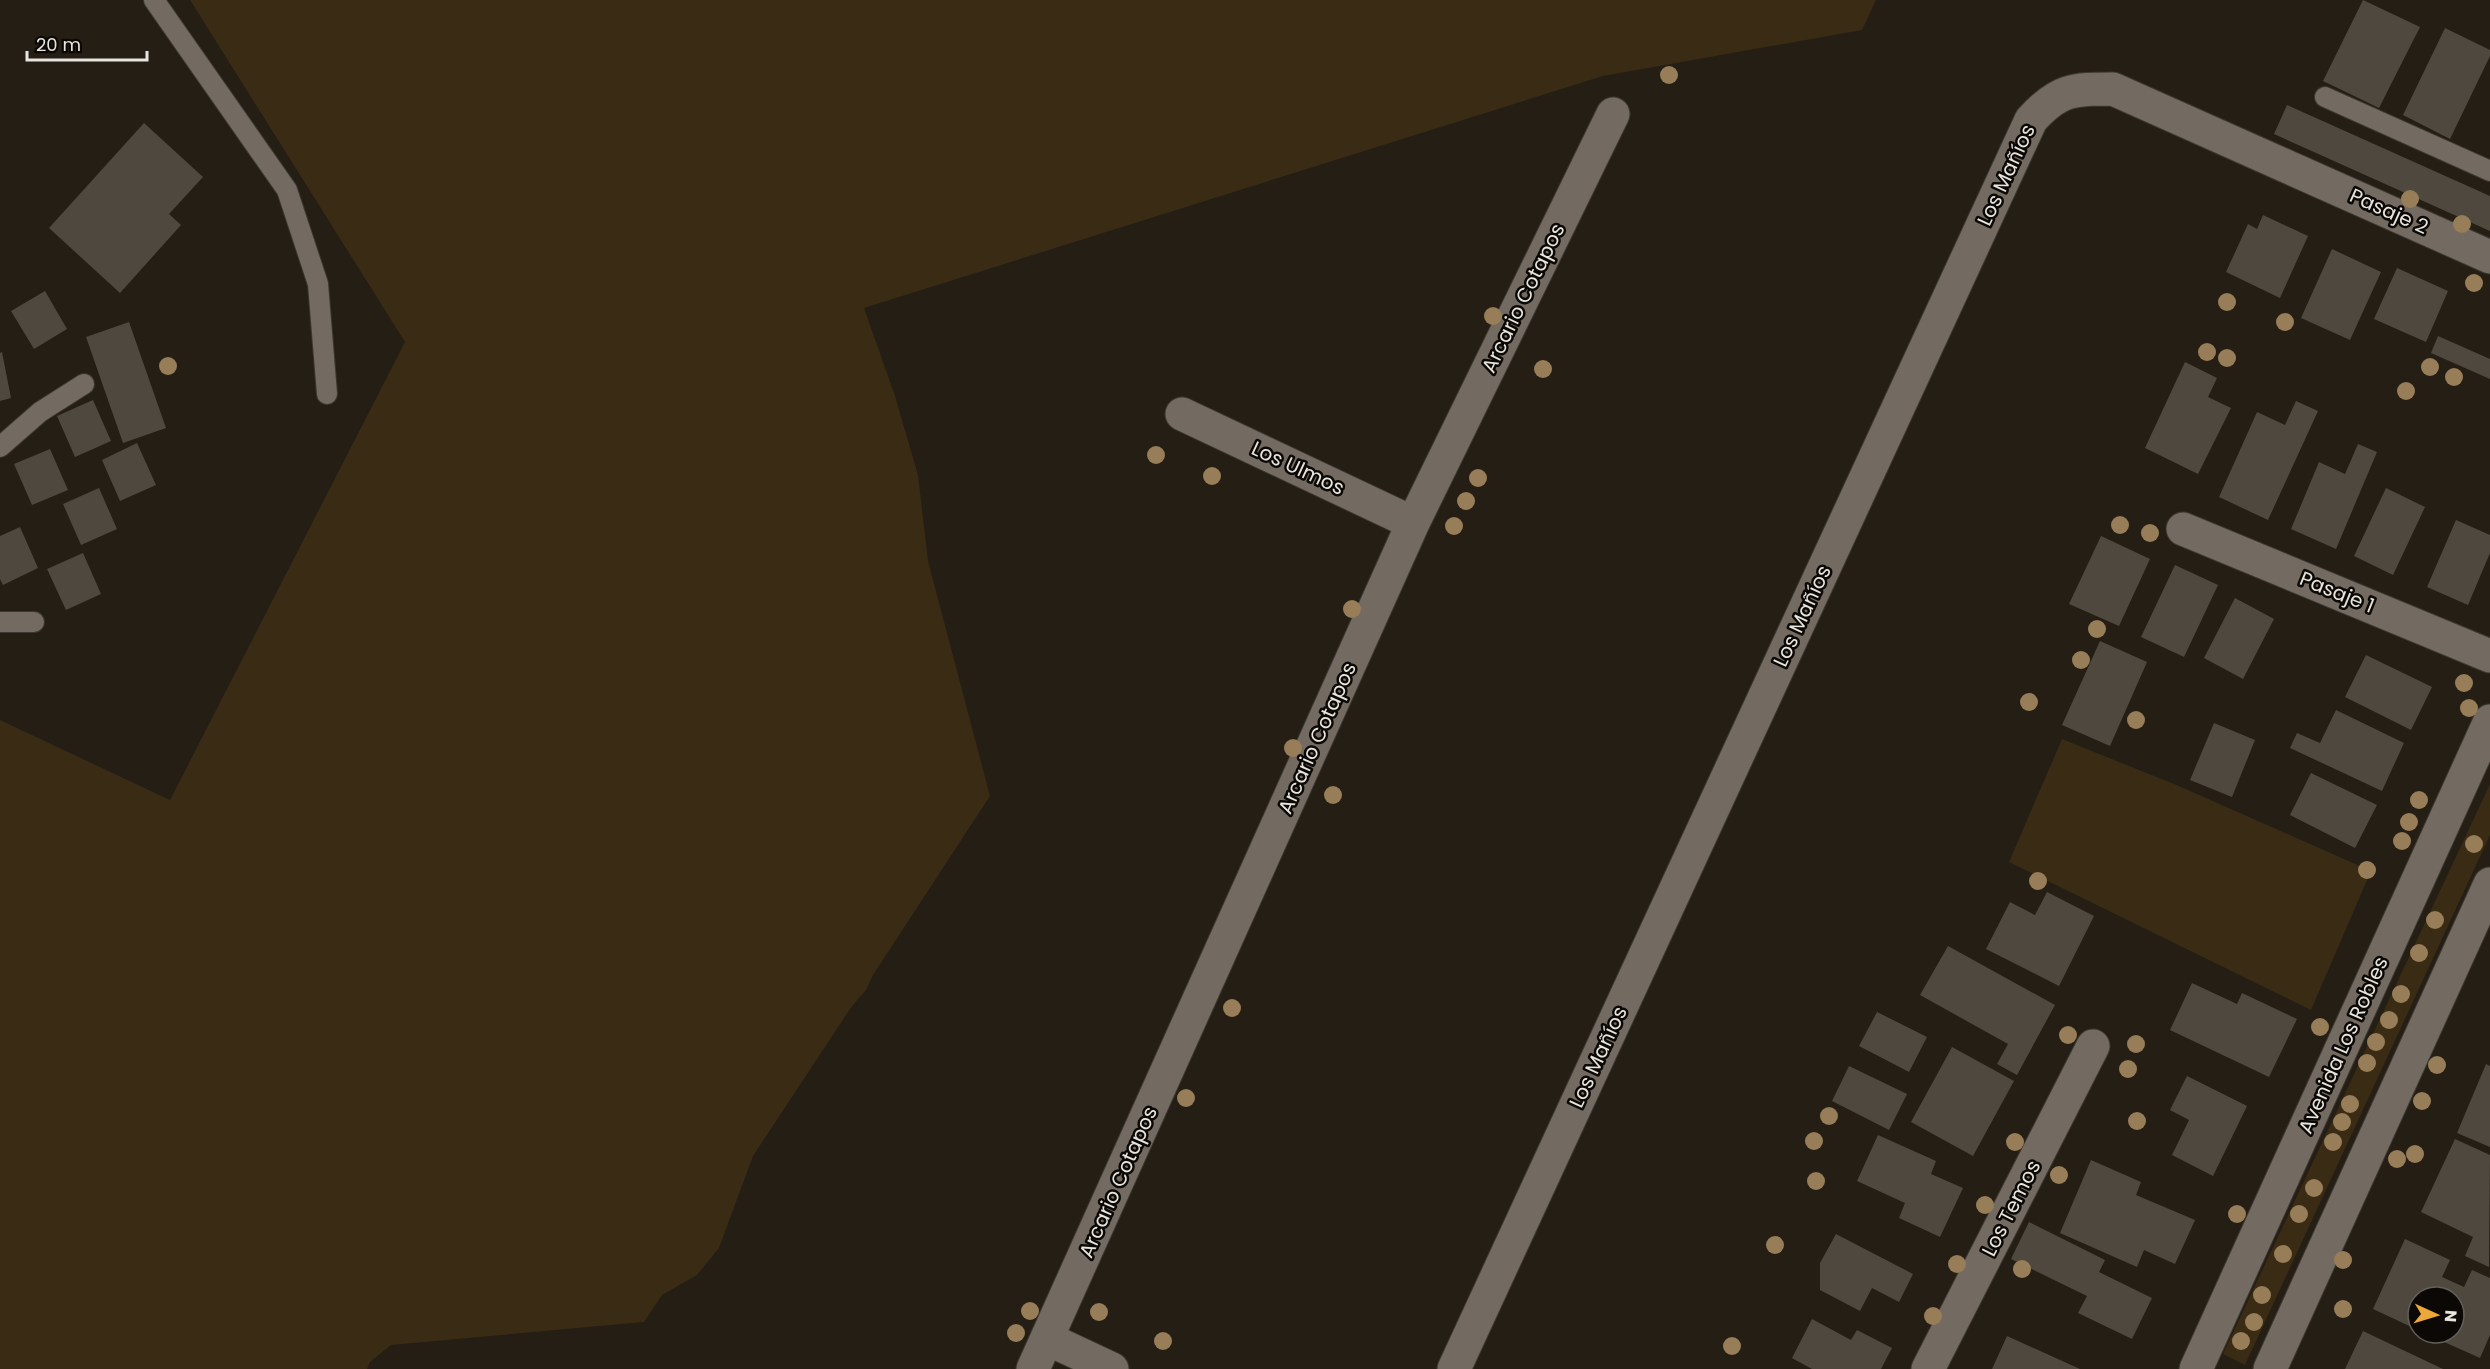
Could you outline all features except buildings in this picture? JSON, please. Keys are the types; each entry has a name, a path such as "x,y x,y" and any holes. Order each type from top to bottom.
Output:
{"street":[{"name":"Los Mañíos","path":"1454,1369 2031,120 2046,104 2065,92 2113,89 2287,166"},
{"name":"Arcario Cotapos","path":"1033,1369 1413,523 1614,114"},
{"name":"Pasaje 2","path":"2287,166 2490,257"},
{"name":"Los Ulmos","path":"1182,414 1413,523"},
{"name":"Pasaje 1","path":"2183,529 2490,656"},
{"name":"Avenida Los Robles","path":"2196,1369 2490,721"},
{"path":"2270,1369 2490,884"},
{"name":"Los Temos","path":"1928,1369 2093,1046"},
{"path":"1048,1339 1112,1369"}],"lane":[{"path":"154,0 286,190 318,284 327,394"},
{"path":"2325,97 2490,171"},
{"path":"0,447 40,412 84,384"},
{"path":"0,622 34,622"}],"shaded area":[{"path":"190,0 1876,0 1862,30 1603,76 864,308 895,396 918,475 928,561 990,796 873,975 866,990 852,1006 753,1156 719,1248 697,1275 662,1295 644,1322 391,1345 370,1362 367,1369 0,1369 0,720 170,800 405,342"},
{"path":"2062,739 2179,786 2371,871 2311,1010 2009,862"},
{"path":"2490,784 2490,835 2245,1365 2223,1354"}]}
